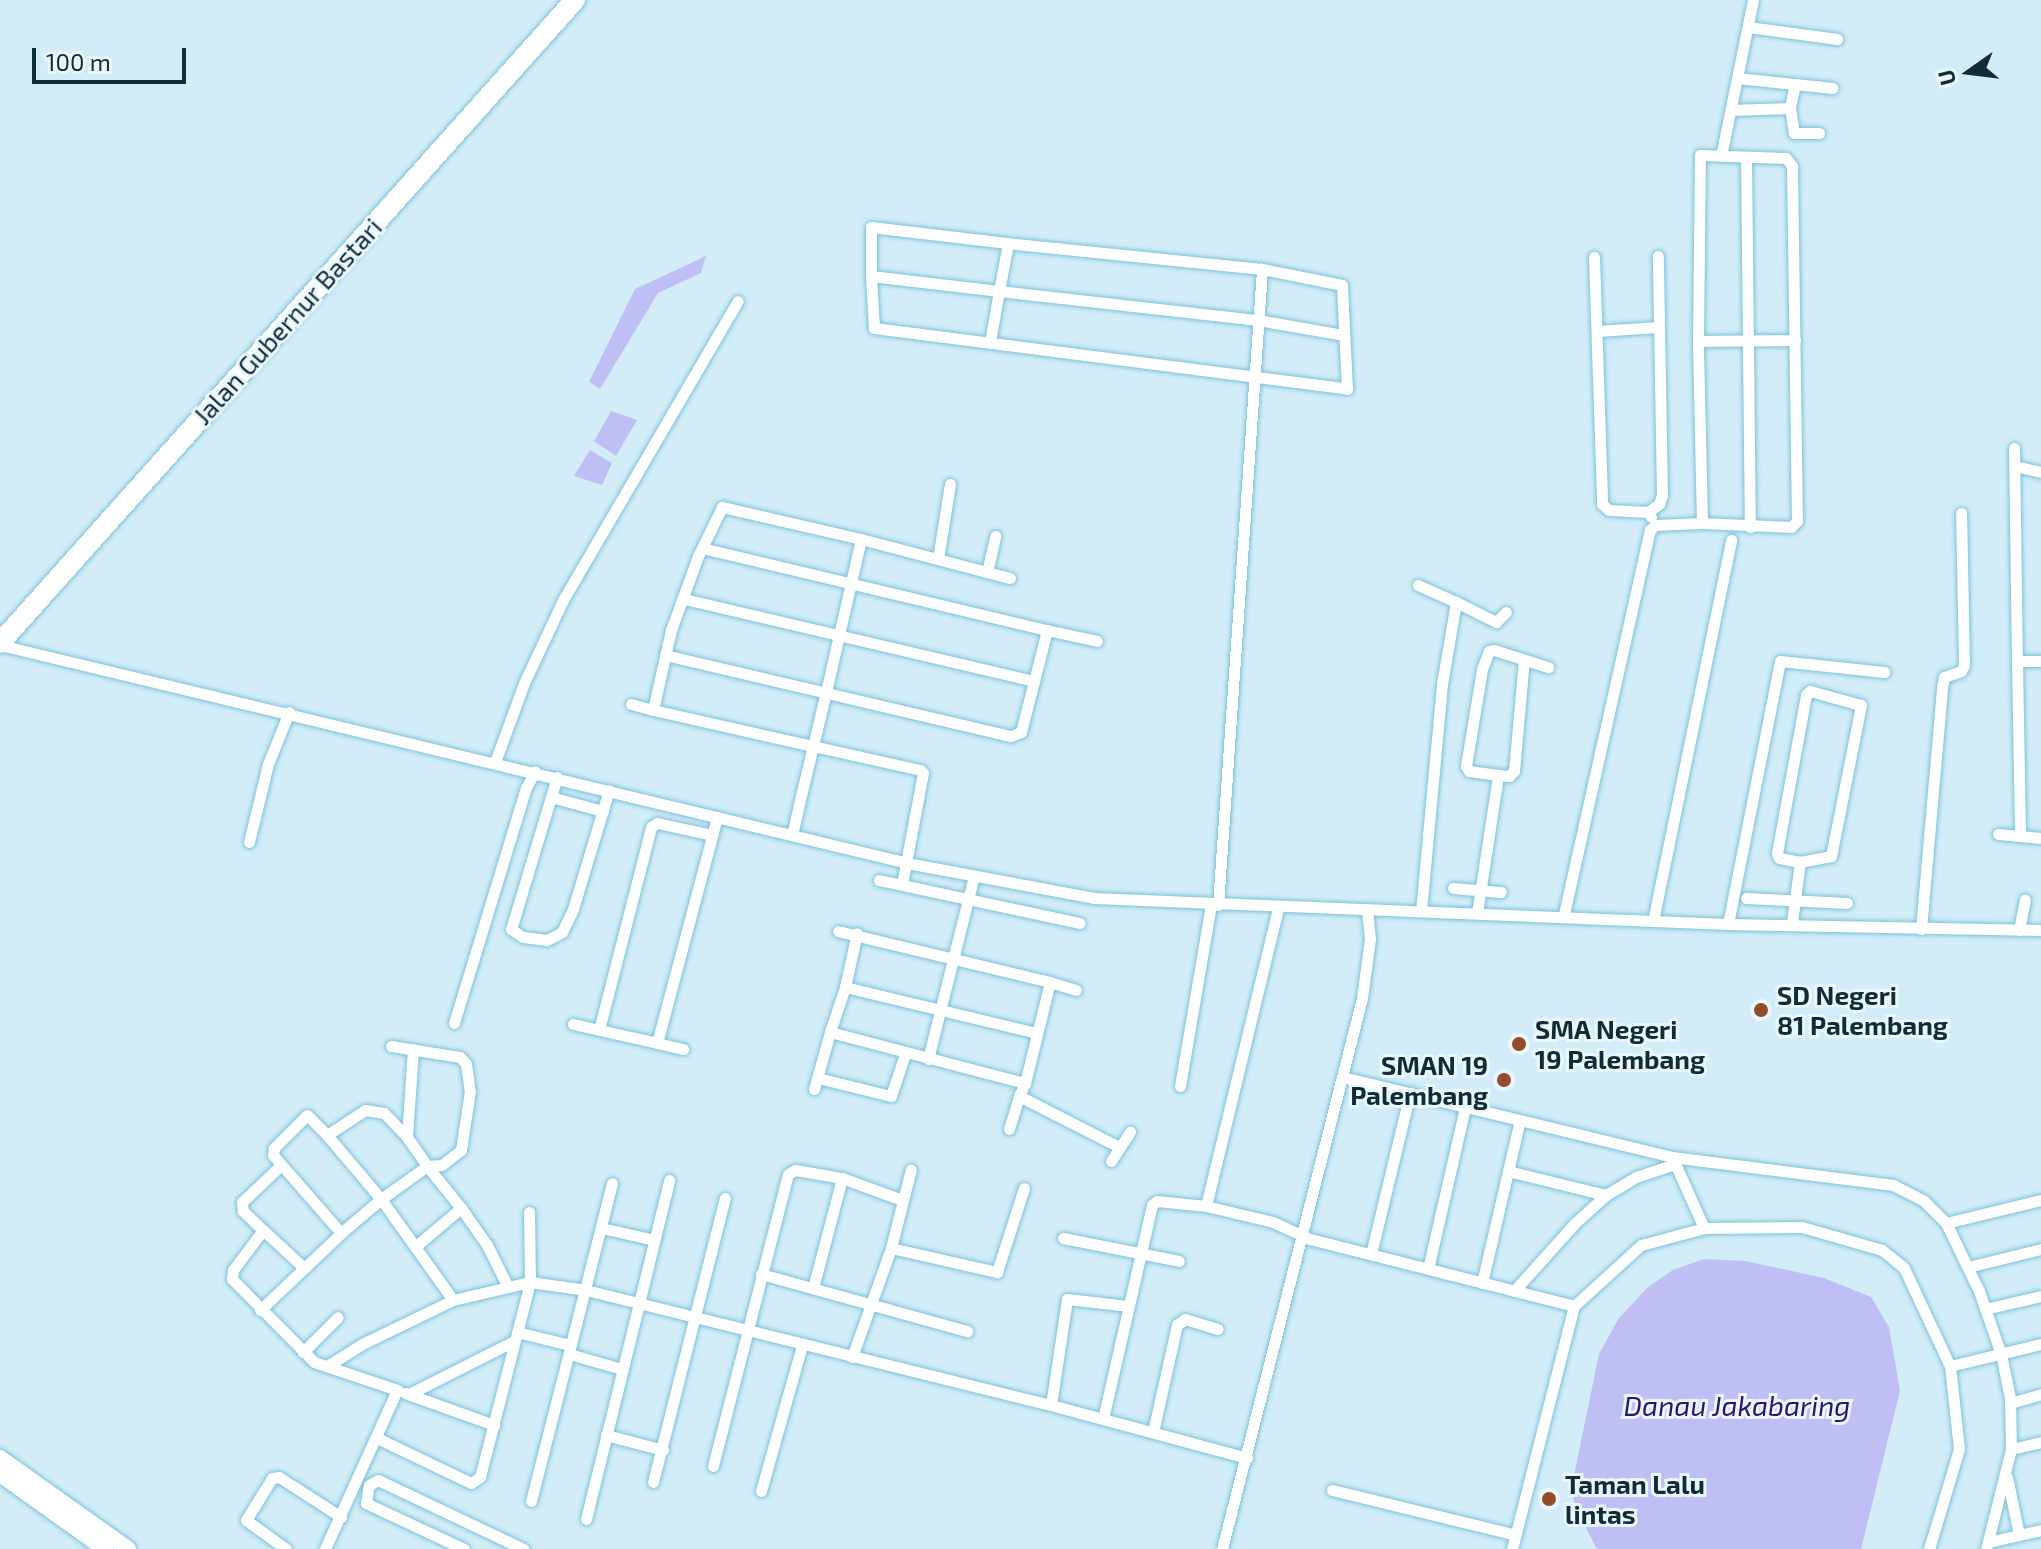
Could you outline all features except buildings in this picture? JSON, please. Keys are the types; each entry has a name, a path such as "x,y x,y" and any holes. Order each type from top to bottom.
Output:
{"highway":[{"name":"Jalan Gubernur Bastari","path":"0,644 575,0"}],"street":[{"path":"1721,156 1753,0"},
{"path":"1748,27 1837,39"},
{"path":"1737,78 1832,88"},
{"path":"1795,84 1790,108 1794,133 1819,133"},
{"path":"1731,110 1790,108"},
{"path":"1564,914 1650,530 1655,525 1702,523 1750,527 1796,525 1792,166 1786,158 1700,155 1698,341 1702,523"},
{"path":"1746,157 1750,527"},
{"path":"871,227 1007,243 1262,269 1342,285 1347,389 874,328 871,227"},
{"path":"990,342 1007,243"},
{"path":"1594,257 1602,504 1609,510 1648,512 1659,504 1662,495 1658,256"},
{"path":"1180,1086 1215,905 1262,269"},
{"path":"871,276 1258,320 1343,335"},
{"path":"495,762 524,683 563,600 738,301"},
{"path":"1597,331 1658,327"},
{"path":"1698,341 1795,340"},
{"path":"2014,448 2020,835"},
{"path":"2015,466 2041,472"},
{"path":"938,559 950,484"},
{"path":"653,710 665,655 684,599 702,548 722,507 1010,578"},
{"path":"1648,512 1655,525"},
{"path":"1921,929 1942,688 1944,677 1961,671 1964,665 1961,513"},
{"path":"987,572 995,536"},
{"path":"792,835 861,539"},
{"path":"1653,921 1731,540"},
{"path":"702,548 850,586 1097,641"},
{"path":"1418,585 1496,622 1506,612"},
{"path":"684,599 1034,681"},
{"path":"1421,911 1442,684 1456,602"},
{"path":"665,655 1011,736 1021,732 1047,630"},
{"path":"0,644 907,863 1094,898 1278,908 1564,914 1728,924 1792,922 1921,929 2041,930"},
{"path":"1524,660 1514,771 1509,776 1469,771 1466,766 1482,669 1491,650 1548,667"},
{"path":"1728,924 1780,661 1884,672"},
{"path":"2017,661 2041,661"},
{"path":"1810,691 1861,705 1831,856 1800,862 1779,858 1777,853 1806,695 1810,691"},
{"path":"631,704 923,773 902,884"},
{"path":"249,842 268,764 278,747 289,712"},
{"path":"454,1023 526,788 535,771"},
{"path":"1477,913 1498,775"},
{"path":"557,777 511,929 523,937 547,940 562,932 573,909 609,790"},
{"path":"551,797 603,811"},
{"path":"657,1043 717,817"},
{"path":"599,1030 651,827 657,823 712,835"},
{"path":"1998,834 2041,838"},
{"path":"1792,922 1800,862"},
{"path":"939,891 944,871"},
{"path":"928,1059 974,876"},
{"path":"879,880 1079,923"},
{"path":"1453,888 1501,892"},
{"path":"1746,898 1847,903"},
{"path":"2019,930 2025,900"},
{"path":"1206,1206 1278,908"},
{"path":"1222,1549 1365,982 1370,939 1367,910"},
{"path":"838,931 857,933 1076,990"},
{"path":"857,933 845,987 816,1084 891,1096 905,1054"},
{"path":"1009,1129 1025,1083 1050,982"},
{"path":"845,987 1037,1033"},
{"path":"573,1024 683,1049"},
{"path":"830,1032 1025,1083"},
{"path":"260,1310 381,1199 427,1166 442,1165 461,1150 470,1091 466,1064 460,1057 391,1046"},
{"path":"407,1137 413,1049"},
{"path":"1342,1077 1674,1160 1893,1185 1924,1201 1946,1223 1968,1267 2001,1354 2010,1403 2011,1449 2007,1475 1987,1546"},
{"path":"1371,1254 1410,1093"},
{"path":"1019,1096 1119,1147"},
{"path":"1428,1269 1465,1107"},
{"path":"327,1135 365,1110 384,1113 407,1137 461,1208 487,1245 507,1285"},
{"path":"341,1233 273,1155 274,1148 306,1115 381,1199 453,1300"},
{"path":"1482,1283 1520,1120"},
{"path":"1111,1161 1130,1132"},
{"path":"1514,1291 1575,1223 1606,1195 1674,1160"},
{"path":"1674,1160 1704,1228"},
{"path":"281,1165 242,1202 243,1211 304,1268"},
{"path":"852,1357 891,1248 911,1169"},
{"path":"713,1466 788,1174 795,1170 842,1178 902,1200"},
{"path":"1508,1171 1606,1195"},
{"path":"813,1288 842,1178"},
{"path":"586,1519 669,1180"},
{"path":"531,1501 612,1183"},
{"path":"891,1248 997,1272 1024,1188"},
{"path":"653,1482 725,1198"},
{"path":"1946,1223 2041,1200"},
{"path":"1103,1419 1153,1202 1206,1206 1273,1222 1302,1235 1574,1306"},
{"path":"416,1246 461,1208"},
{"path":"377,1438 471,1483 480,1477 530,1282 529,1212"},
{"path":"1512,1549 1574,1306 1641,1245 1704,1228 1802,1227 1882,1250 1904,1268 1950,1366 1959,1449 1929,1549"},
{"path":"602,1228 654,1240"},
{"path":"263,1230 231,1274 260,1310 303,1352 327,1366 494,1425"},
{"path":"1063,1238 1179,1261"},
{"path":"1968,1267 2041,1249"},
{"path":"761,1274 967,1331"},
{"path":"327,1366 360,1345 453,1300 530,1282 586,1290 1051,1405 1247,1458"},
{"path":"1985,1309 2041,1296"},
{"path":"1051,1405 1067,1299 1128,1306"},
{"path":"303,1352 338,1317"},
{"path":"1153,1432 1177,1325 1185,1319 1218,1329"},
{"path":"325,1549 377,1438 403,1392 515,1336 570,1350 622,1369"},
{"path":"1950,1366 2041,1344"},
{"path":"761,1491 802,1345"},
{"path":"2010,1403 2041,1394"},
{"path":"606,1435 663,1450"},
{"path":"2011,1449 2041,1442"},
{"path":"0,1458 128,1549"},
{"path":"0,1474 105,1549"},
{"path":"2007,1475 2019,1535"},
{"path":"286,1549 246,1520 272,1478 279,1477 341,1517"},
{"path":"464,1549 366,1503 369,1485 378,1480 505,1545 523,1549"},
{"path":"1332,1490 1516,1535"},
{"path":"1987,1546 2041,1530"}],"water":[{"path":"706,256 701,273 658,293 600,389 589,382 635,289"},
{"path":"611,411 637,420 616,456 594,441"},
{"path":"590,450 612,463 602,485 574,476"},
{"name":"Danau Jakabaring","path":"1704,1259 1745,1261 1824,1278 1871,1297 1889,1327 1900,1391 1861,1549 1597,1549 1577,1511 1571,1490 1599,1354 1619,1318 1648,1287 1673,1270"}],"place":[{"name":"SD Negeri 81 Palembang","path":"1761,1010"},
{"name":"SMA Negeri 19 Palembang","path":"1519,1044"},
{"name":"SMAN 19 Palembang","path":"1504,1080"},
{"name":"Taman Lalu lintas","path":"1549,1499"}]}
